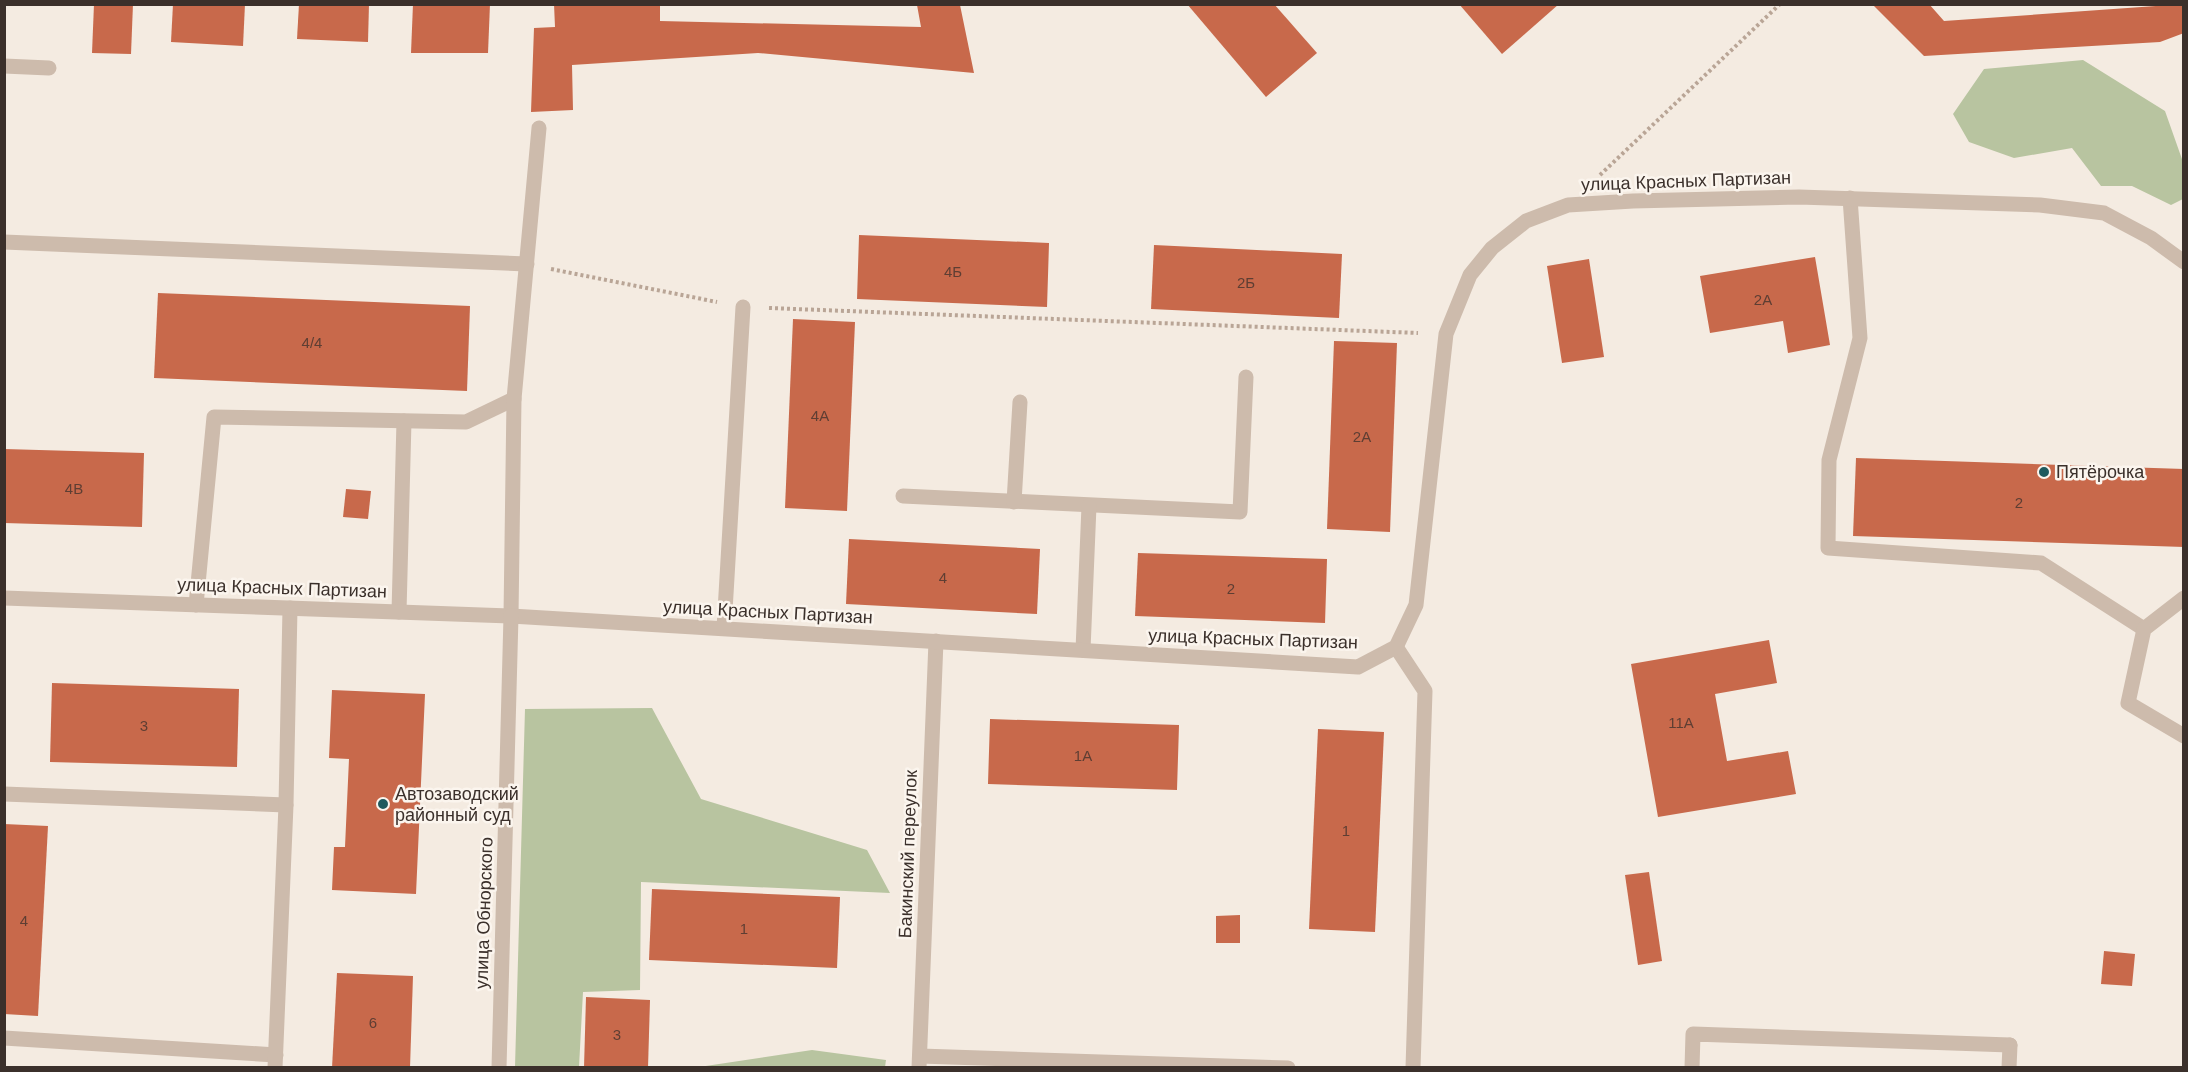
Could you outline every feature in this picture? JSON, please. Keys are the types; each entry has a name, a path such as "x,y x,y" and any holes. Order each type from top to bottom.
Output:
{"street":[{"path":"4,66 49,68"},
{"name":"улица Обнорского","path":"499,1068 511,616 514,399 540,128"},
{"name":"улица Красных Партизан","path":"4,598 511,616 1358,667 1396,647 1416,605 1446,334 1470,275 1492,248 1526,221 1568,205 1633,201 1850,198 2040,205 2104,213 2151,238 2184,262"},
{"path":"1850,198 1860,338 1828,460 1827,548 2041,563 2144,629"},
{"path":"4,242 527,264"},
{"path":"724,628 743,307"},
{"path":"903,496 1240,512 1246,377"},
{"path":"196,605 214,417 466,423 514,399"},
{"path":"1014,502 1020,402"},
{"path":"399,612 404,421"},
{"path":"1083,650 1089,506"},
{"path":"2184,598 2144,629 2128,703 2184,736"},
{"path":"4,1038 276,1061 286,805 290,608"},
{"name":"Бакинский переулок","path":"920,1062 936,641"},
{"path":"1396,647 1425,691 1413,1068"},
{"path":"4,794 286,805"},
{"path":"1692,1068 1693,1034 2010,1046 2009,1068"},
{"path":"920,1062 1288,1068"}],"path":[{"path":"1568,205 1780,4"},
{"path":"527,264 743,307 1446,334"}],"green space":[{"path":"2083,60 2165,111 2183,162 2183,199 2171,205 2132,186 2101,186 2072,148 2014,158 1969,142 1953,114 1984,69"},
{"path":"652,708 701,799 867,850 890,893 641,882 640,990 583,992 579,1067 515,1067 525,709"},
{"path":"812,1050 886,1060 885,1067 699,1067"}],"building":[{"path":"94,4 133,4 131,54 92,53"},
{"path":"173,4 245,4 243,46 171,42"},
{"path":"299,4 369,4 368,42 297,39"},
{"path":"413,4 490,4 488,53 411,53"},
{"path":"554,4 660,4 660,21 921,27 917,5 960,5 974,73 758,53 572,65 573,110 531,112 534,28 555,27"},
{"path":"1187,4 1274,4 1317,53 1266,97"},
{"path":"1459,4 1559,4 1502,54"},
{"path":"1872,4 1929,4 1944,21 2184,4 2184,33 2160,42 1924,56"},
{"path":"859,235 1049,243 1047,307 857,299"},
{"path":"1154,245 1342,254 1339,318 1151,309"},
{"path":"1815,257 1830,345 1788,353 1783,321 1710,333 1700,276"},
{"path":"1589,259 1604,357 1562,363 1547,266"},
{"path":"158,293 470,306 467,391 154,378"},
{"path":"793,319 855,322 847,511 785,508"},
{"path":"1334,341 1397,343 1390,532 1327,529"},
{"path":"4,449 144,453 142,527 4,523"},
{"path":"1856,458 2184,469 2184,547 1853,536"},
{"path":"346,489 371,491 368,519 343,517"},
{"path":"849,539 1040,549 1037,614 846,604"},
{"path":"1138,553 1327,559 1325,623 1135,616"},
{"path":"1769,640 1777,683 1715,694 1727,761 1788,751 1796,794 1658,817 1631,664"},
{"path":"52,683 239,689 237,767 50,762"},
{"name":"Автозаводский районный суд","path":"332,690 425,694 416,894 332,890 334,847 345,847 349,759 329,758"},
{"path":"990,719 1179,725 1177,790 988,784"},
{"path":"1318,729 1384,732 1375,932 1309,929"},
{"path":"4,824 48,826 38,1016 4,1014"},
{"path":"1649,872 1662,961 1638,965 1625,875"},
{"path":"652,889 840,897 837,968 649,960"},
{"path":"1240,915 1240,943 1216,943 1216,916"},
{"path":"2104,951 2135,954 2132,986 2101,984"},
{"path":"337,973 413,976 410,1068 332,1068"},
{"path":"586,997 650,1000 648,1068 584,1068"}],"place":[{"name":"Пятёрочка","path":"2044,472"},
{"name":"Автозаводский районный суд","path":"383,804"}]}
